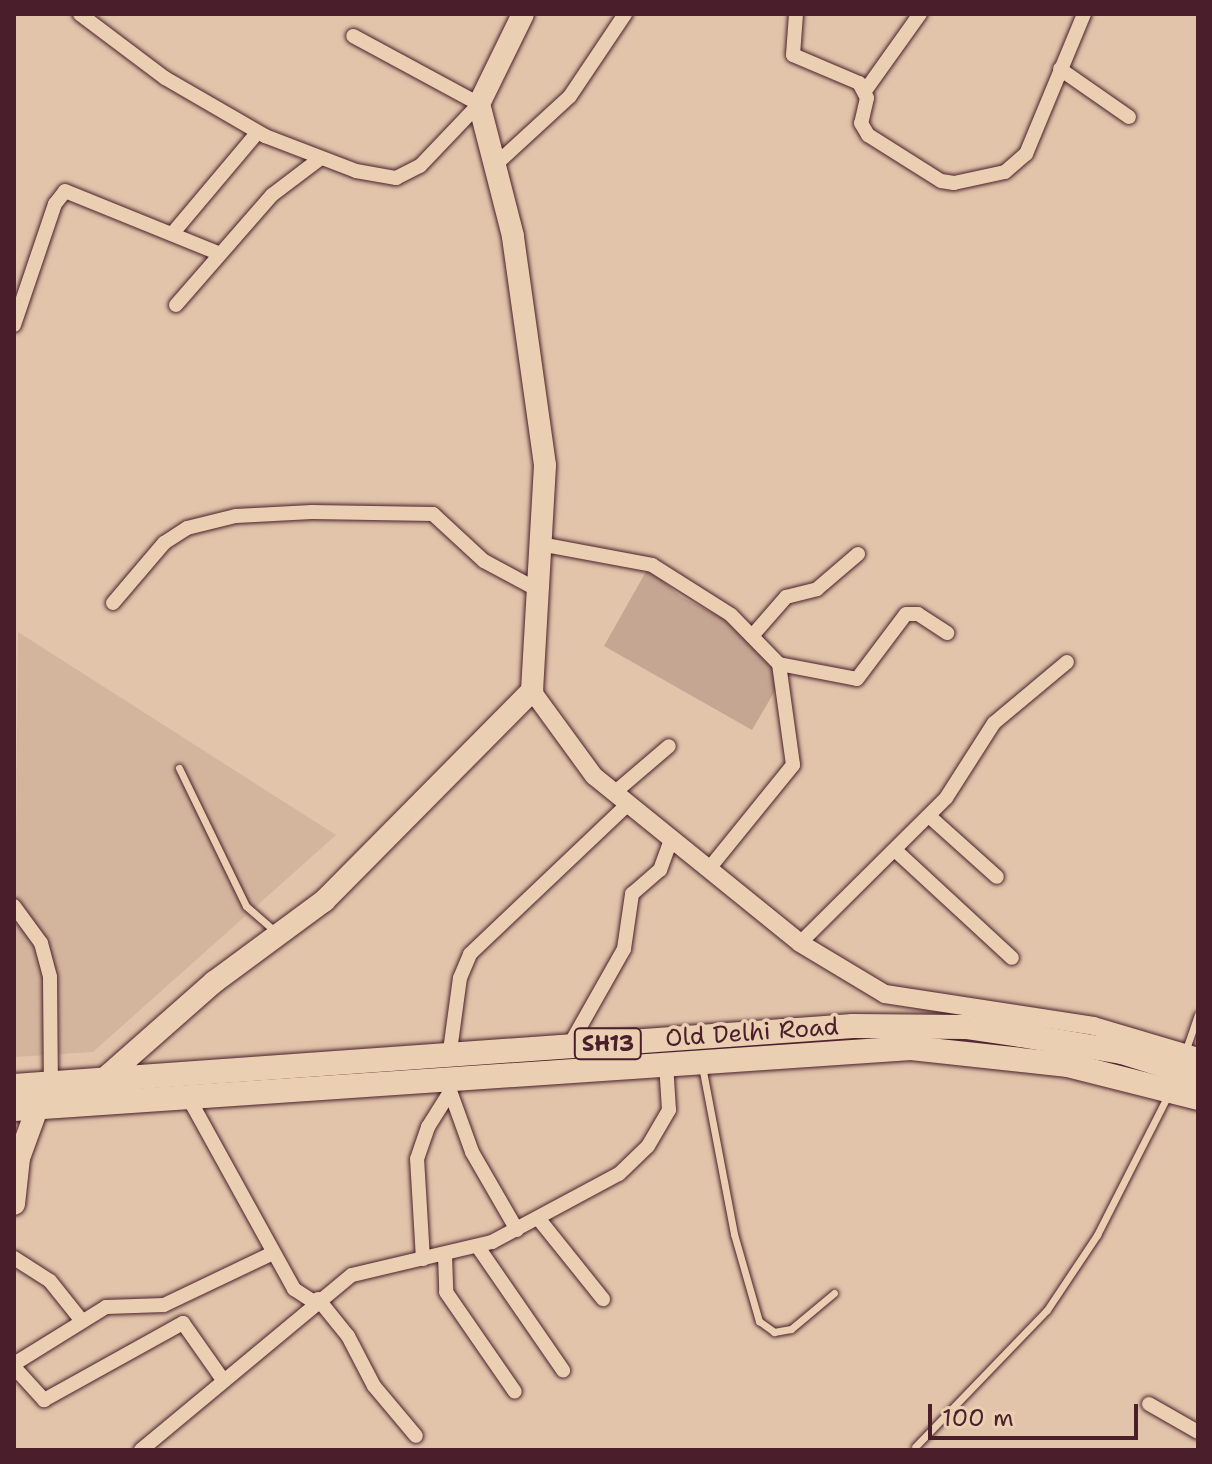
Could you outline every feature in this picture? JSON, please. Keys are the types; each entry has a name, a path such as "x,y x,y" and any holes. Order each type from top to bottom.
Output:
{"main road":[{"path":"94,1092 279,934 324,901 532,691 545,465 513,236 479,104 523,14"},
{"name":"Old Delhi Road","path":"24,1108 94,1092 448,1077 568,1048 853,1026 966,1027 1122,1052 1198,1076"},
{"name":"Old Delhi Road","path":"14,1086 51,1082 94,1092 187,1095 911,1048 1068,1065 1198,1098"},
{"path":"14,1204 24,1108 51,1082"}],"street":[{"path":"494,166 570,96 625,14"},
{"path":"796,14 793,55 865,91"},
{"path":"920,14 865,91 861,123 868,135 941,181 954,183 1005,172 1019,162 1084,14"},
{"path":"89,16 177,86 258,132 321,158 396,178 420,166 479,104 353,36"},
{"path":"1060,69 1129,117"},
{"path":"172,234 258,132"},
{"path":"176,305 282,186 321,158"},
{"path":"14,325 61,193 220,254"},
{"path":"113,603 164,543 187,528 236,516 312,512 433,514 475,554 538,590"},
{"path":"540,544 652,565 717,605 779,664 857,679 906,614 918,614 947,633"},
{"path":"752,636 786,597 817,589 858,554"},
{"path":"800,943 929,816 994,723 1067,662"},
{"path":"708,870 793,765 779,664"},
{"path":"532,691 575,756 671,840 800,943 902,1001 1077,1023 1192,1055"},
{"path":"423,1259 417,1159 448,1077 460,978 470,954 669,746"},
{"path":"929,816 997,877"},
{"path":"568,1048 624,949 632,894 660,870 671,840"},
{"path":"895,850 1012,958"},
{"path":"14,906 41,943 50,977 51,1082"},
{"path":"141,1450 316,1300 352,1275 478,1247 596,1190 648,1146 669,1110 666,1063"},
{"path":"448,1077 472,1152 517,1230"},
{"path":"187,1095 294,1289 316,1300 348,1336 374,1386 416,1436"},
{"path":"538,1218 603,1299"},
{"path":"478,1247 563,1370"},
{"path":"223,1380 183,1323 44,1400 14,1366 82,1321 120,1304 175,1301 273,1253"},
{"path":"445,1255 446,1292 515,1392"},
{"path":"14,1258 50,1281 82,1321"},
{"path":"1149,1404 1198,1432"}],"lane":[{"path":"179,768 246,906 279,934"},
{"path":"1192,1055 1198,1015"},
{"path":"701,1060 734,1234 759,1321 774,1332 791,1329 834,1293"},
{"path":"915,1447 1047,1310 1097,1235 1171,1090"}],"shaded area":[{"path":"648,568 680,596 724,619 783,677 752,730 604,646"},
{"path":"18,632 336,835 93,1052 14,1057"}]}
